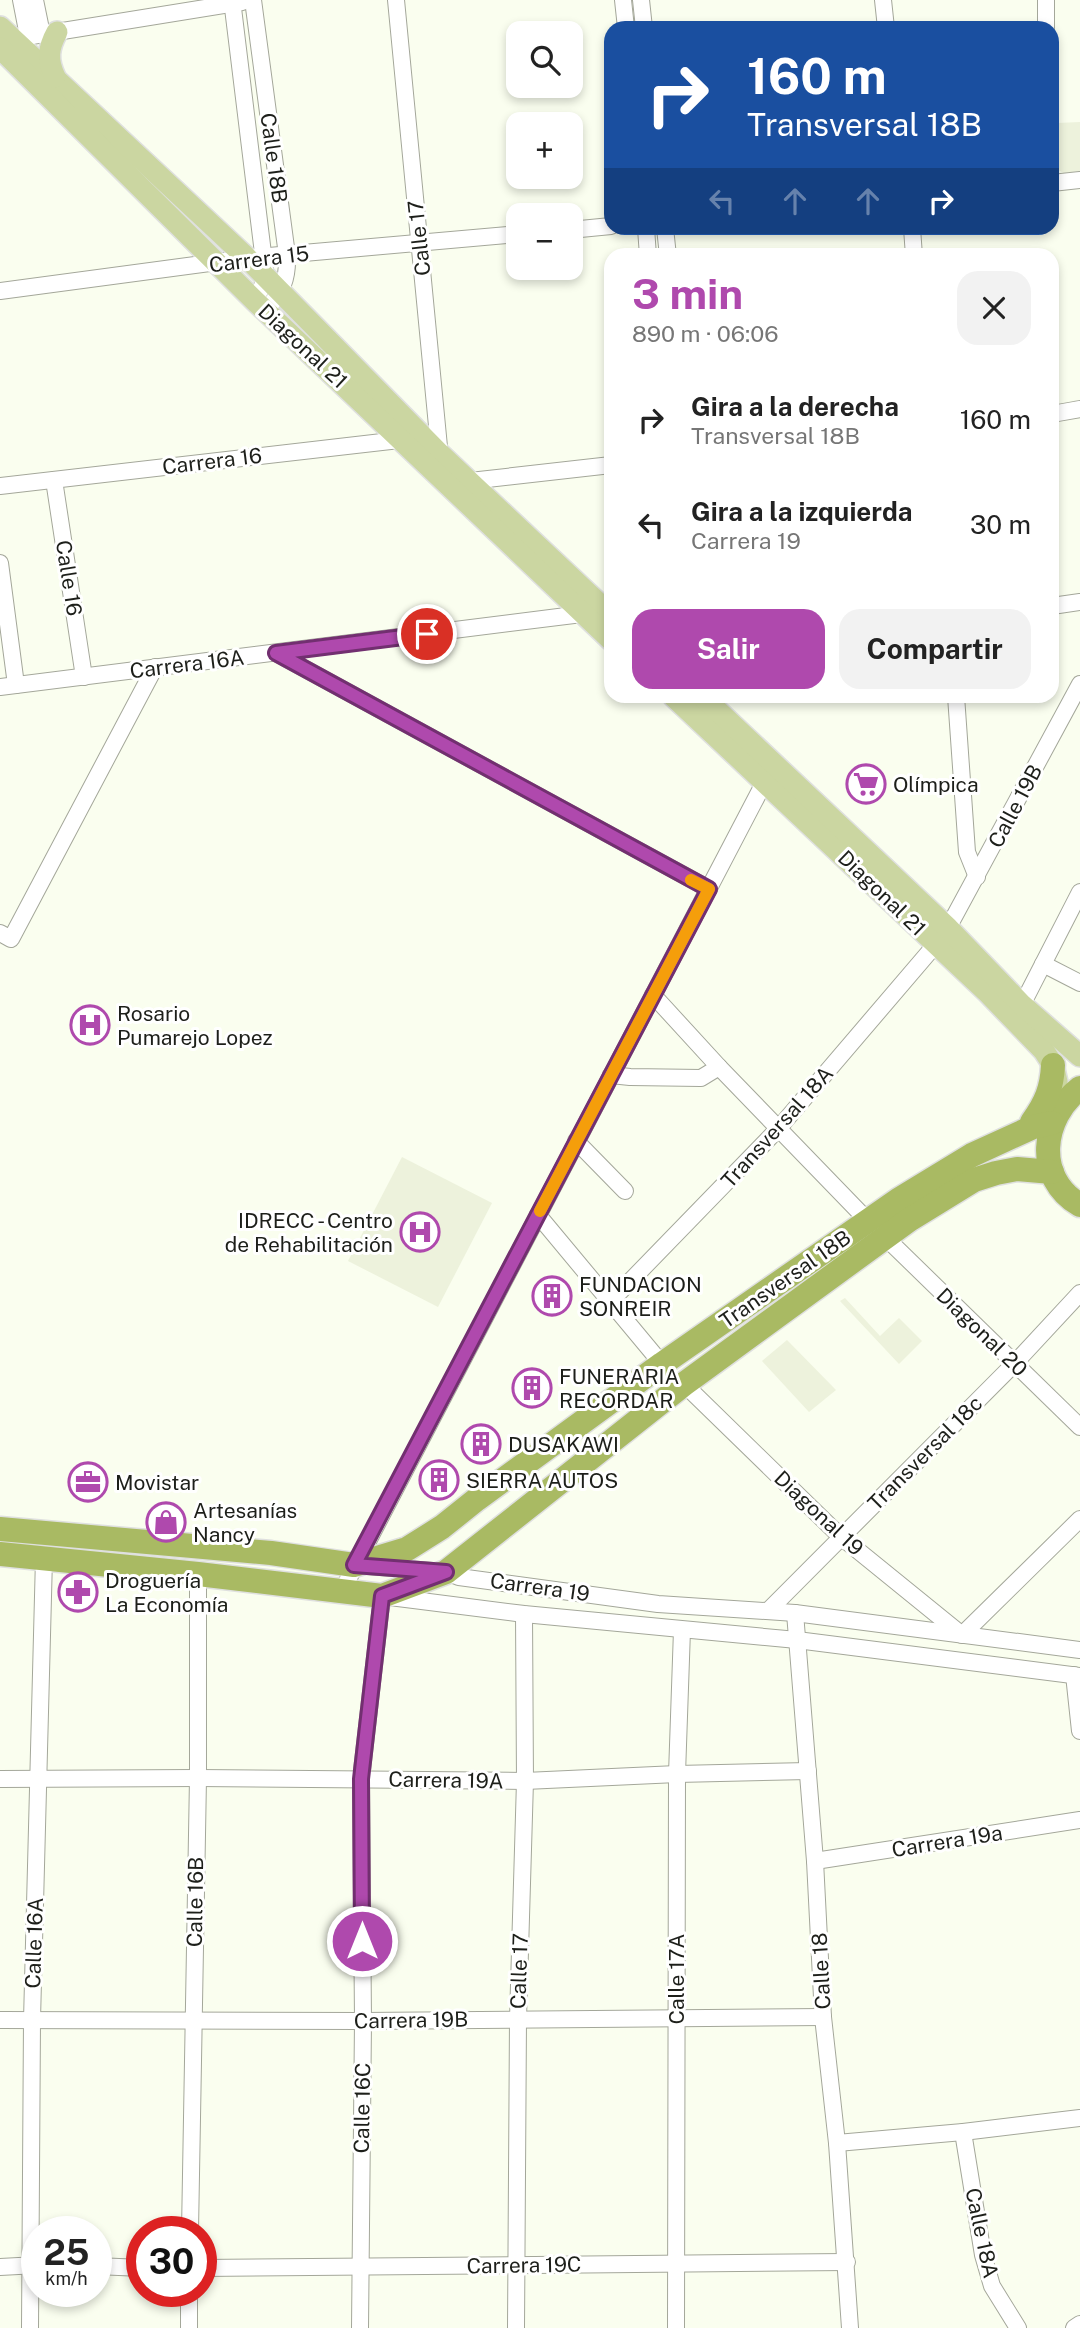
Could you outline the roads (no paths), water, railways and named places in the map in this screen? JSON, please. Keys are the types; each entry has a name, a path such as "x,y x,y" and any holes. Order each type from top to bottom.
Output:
{"highway":[{"path":"1016,1134 1032,1121 1045,1104 1052,1084 1053,1065"},
{"path":"1080,1088 1055,1116 1048,1139 1052,1172 1061,1188 1080,1205"},
{"name":"Transversal 18B","path":"382,1596 446,1572 972,1155 1055,1116"},
{"name":"Transversal 18B","path":"354,1565 407,1549 425,1540 662,1364 876,1229 974,1180 1017,1169 1052,1172"},
{"name":"Carrera 19","path":"0,1529 271,1553 354,1565"},
{"name":"Carrera 19","path":"0,1554 382,1596"}],"main road":[{"name":"Diagonal 21","path":"23,36 56,79 264,271 440,454 452,480 604,634"},
{"name":"Diagonal 21","path":"23,36 217,264 402,440 604,609"},
{"path":"23,36 49,50 51,68 56,79"},
{"name":"Diagonal 21","path":"681,703 765,781 1080,1056"},
{"name":"Diagonal 21","path":"715,703 942,936 1035,1041 1053,1065 1059,1088 1055,1116"}],"street":[{"path":"21,0 23,36"},
{"path":"23,36 35,0"},
{"path":"23,36 252,0"},
{"name":"Calle 18B","path":"252,0 287,255 287,277 264,271"},
{"name":"Calle 17","path":"396,0 440,454 452,480"},
{"path":"623,0 625,21"},
{"path":"641,0 643,21"},
{"path":"883,0 885,21"},
{"path":"1046,0 1046,21"},
{"name":"Calle 18B","path":"233,2 264,271 261,306"},
{"path":"1059,182 1080,180"},
{"path":"583,229 604,227"},
{"name":"Carrera 15","path":"0,291 217,264 264,271 287,255 506,235"},
{"path":"1059,413 1080,409"},
{"name":"Carrera 16","path":"0,486 424,437"},
{"path":"452,480 604,467"},
{"name":"Calle 16","path":"54,480 84,677"},
{"path":"0,564 8,686"},
{"path":"1059,605 1080,602"},
{"name":"Carrera 16A","path":"8,686 583,614"},
{"path":"276,653 709,889"},
{"path":"0,933 11,939 155,667"},
{"name":"Calle 19B","path":"942,936 977,877 1080,684"},
{"path":"956,703 967,852 977,877"},
{"path":"342,1591 765,781"},
{"path":"1022,1005 1080,892"},
{"name":"Transversal 18A","path":"610,1302 778,1129 942,936"},
{"path":"1043,964 1080,983"},
{"name":"Diagonal 20","path":"653,995 876,1229 1080,1427"},
{"path":"611,1075 701,1078 719,1067"},
{"path":"576,1141 625,1191"},
{"path":"538,1215 662,1364"},
{"name":"Transversal 18c","path":"768,1611 1015,1363 1080,1293"},
{"name":"Diagonal 19","path":"684,1384 841,1536 962,1635"},
{"path":"962,1635 1080,1519"},
{"name":"Calle 16A","path":"34,2216 32,2020 44,1558"},
{"name":"Carrera 19","path":"354,1565 446,1572 459,1577 658,1604 796,1613 1080,1650"},
{"name":"Calle 16B","path":"190,2216 198,1778 198,1574"},
{"name":"Carrera 19","path":"382,1596 524,1614 797,1640 1077,1676"},
{"name":"Calle 16C","path":"360,2328 363,2021 361,1779 382,1596"},
{"name":"Calle 18","path":"796,1613 815,1861 823,2017 837,2143 850,2328"},
{"name":"Calle 17","path":"516,2328 514,2265 518,2019 525,1781 524,1614"},
{"name":"Calle 17A","path":"676,2328 677,1774 682,1630"},
{"path":"1077,1676 1080,1731"},
{"name":"Carrera 19A","path":"0,1779 525,1781 808,1771"},
{"name":"Carrera 19a","path":"815,1861 1080,1820"},
{"name":"Carrera 19B","path":"0,2020 363,2021 823,2017"},
{"path":"837,2143 1080,2118"},
{"name":"Calle 18A","path":"963,2132 983,2255 992,2286 1018,2328"},
{"name":"Carrera 19C","path":"217,2269 847,2262"},
{"path":"0,2267 21,2266"},
{"name":"Calle 16A","path":"30,2328 31,2307"},
{"path":"189,2328 190,2307"},
{"path":"1074,2328 1080,2324"}],"place":[{"name":"Olímpica","path":"866,784"},
{"name":"Rosario Pumarejo Lopez","path":"90,1025"},
{"name":"IDRECC - Centro de Rehabilitación","path":"420,1232"},
{"name":"FUNDACION SONREIR","path":"552,1296"},
{"name":"FUNERARIA RECORDAR","path":"532,1388"},
{"name":"DUSAKAWI","path":"481,1444"},
{"name":"SIERRA AUTOS","path":"439,1480"},
{"name":"Movistar","path":"88,1482"},
{"name":"Artesanías Nancy","path":"166,1522"},
{"name":"Droguería La Economía","path":"78,1592"}]}
